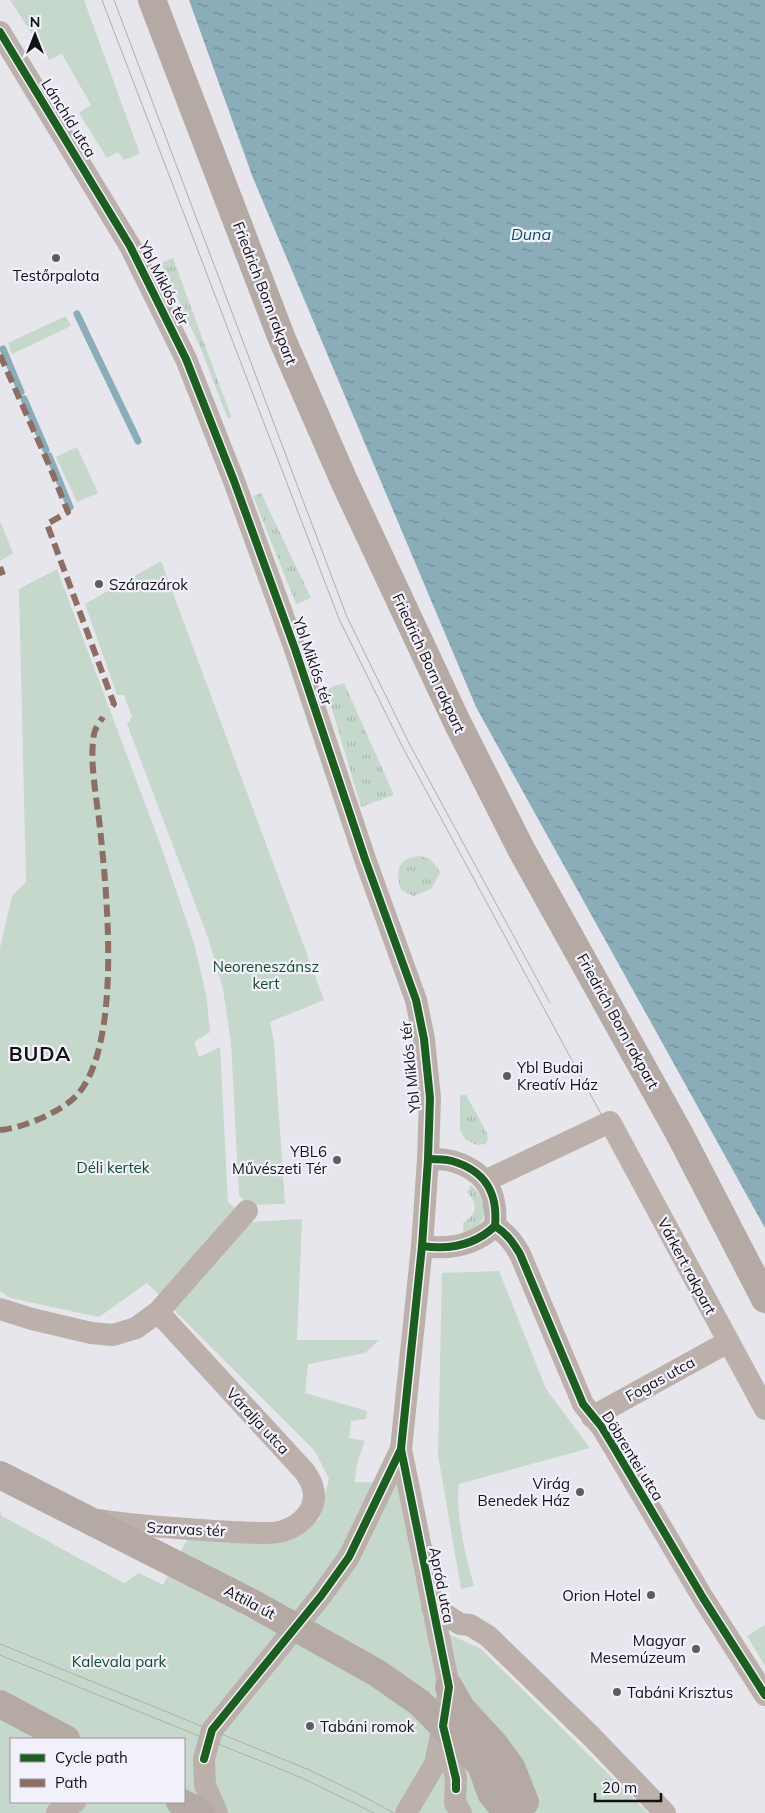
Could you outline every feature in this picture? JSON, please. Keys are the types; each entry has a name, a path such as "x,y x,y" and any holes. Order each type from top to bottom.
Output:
{"main road":[{"name":"Friedrich Born rakpart","path":"152,0 282,339 345,483 456,720 521,849 675,1124 765,1299"},
{"name":"Attila út","path":"0,1474 296,1627 376,1673 420,1704 523,1809"},
{"path":"449,1687 461,1708 494,1744 511,1767 523,1809"},
{"path":"0,1704 64,1738"},
{"path":"182,1803 201,1813"}],"street":[{"name":"Lánchíd utca","path":"0,32 100,194"},
{"name":"Ybl Miklós tér","path":"100,194 130,246 186,359 234,482 295,650 365,859 416,1000 424,1039 429,1090 426,1206"},
{"name":"Várkert rakpart","path":"485,1181 610,1122 765,1409"},
{"path":"422,1246 453,1247 479,1238 495,1226 496,1209 494,1200 485,1181 469,1168 450,1160 428,1159"},
{"name":"Apród utca","path":"406,1813 435,1764 449,1687 401,1449 426,1206"},
{"path":"0,1309 91,1333 113,1335 136,1328 158,1312 247,1211"},
{"name":"Döbrentei utca","path":"495,1226 504,1232 520,1254 583,1404 610,1442 703,1598 765,1695"},
{"name":"Váralja utca","path":"158,1312 305,1472 312,1485 314,1499 311,1511 300,1522 281,1532"},
{"name":"Fogas utca","path":"592,1417 728,1342"},
{"name":"Apród utca","path":"217,1813 205,1785 204,1760 212,1730 296,1627 349,1557 364,1530 401,1449"},
{"name":"Szarvas tér","path":"90,1519 168,1529 281,1532"},
{"path":"432,1606 460,1624 470,1625 488,1636 592,1737 665,1813"},
{"path":"443,1726 456,1779 456,1802 461,1813"},
{"path":"57,1813 73,1803"}],"green space":[{"path":"10,0 84,0 140,154 124,160 118,152 107,158 79,113 91,105 62,54 49,60"},
{"path":"173,258 231,416 230,419 227,417 201,349 161,263"},
{"path":"66,316 71,326 12,354 8,343"},
{"path":"77,447 98,493 77,502 56,457"},
{"path":"261,493 311,598 296,604 253,496"},
{"path":"0,521 13,553 0,561"},
{"name":"Neoreneszánsz kert","path":"161,561 324,1000 270,1022 274,1043 285,1204 248,1205 239,1195 231,1043 223,989 208,938 127,724 132,717 124,695 117,695 85,604"},
{"path":"57,569 161,846 194,943 206,994 210,1032 194,1042 199,1057 220,1047 228,1202 251,1222 302,1219 297,1340 379,1340 365,1353 308,1364 305,1393 367,1411 366,1419 351,1421 349,1438 365,1441 357,1464 355,1482 402,1483 429,1625 481,1649 648,1813 0,1813 0,1511 2,1516 124,1583 139,1573 163,1585 188,1538 292,1534 319,1519 329,1479 315,1451 147,1283 99,1317 10,1298 0,1291 0,948 12,896 26,882 19,589"},
{"path":"344,683 394,795 361,807 326,689"},
{"path":"420,856 432,861 440,873 431,889 414,896 401,890 398,877 400,866 403,862"},
{"path":"466,1095 487,1133 488,1139 486,1144 476,1145 465,1139 460,1130 460,1097"},
{"path":"471,1185 482,1199 485,1212 479,1225 464,1235 463,1223 468,1220 475,1209 471,1196 467,1192"},
{"path":"499,1271 546,1389 590,1448 459,1484 460,1522 474,1586 461,1589 438,1455 442,1273"},
{"path":"765,1625 765,1666 747,1636"}],"water":[{"name":"Duna","path":"189,0 765,0 765,1228 476,707 253,178"}],"waterway":[{"path":"77,314 98,358"},
{"path":"3,349 21,392"},
{"path":"99,360 138,441"},
{"path":"24,399 46,450"},
{"path":"49,456 70,507"}],"tram line":[{"path":"102,0 339,619 403,748 765,1417"},
{"path":"114,0 347,617 410,745 550,1003"},
{"path":"0,1644 307,1769 394,1813"},
{"path":"0,1655 302,1778 374,1813"}],"marked path":[{"path":"0,355 68,512 47,524 114,704 111,708"},
{"path":"0,567 3,575"},
{"path":"0,1130 20,1126 42,1118 71,1101 78,1094 92,1070 101,1040 106,1004 108,927 103,856 92,756 96,727 103,717"}],"cycle path":[{"path":"0,32 130,246 186,359 234,481 295,649 365,859 416,1000 424,1039 430,1098 428,1159 422,1246 401,1449 449,1687 443,1726 456,1779 456,1789"},
{"path":"422,1246 451,1247 461,1245 479,1238 495,1226 492,1194 481,1177 464,1165 443,1159 428,1159"},
{"path":"495,1226 509,1238 520,1254 583,1404 601,1426 703,1598 765,1695"},
{"path":"204,1759 212,1730 321,1596 349,1557 401,1449"}],"place":[{"name":"Testőrpalota","path":"56,258"},
{"name":"Szárazárok","path":"99,584"},
{"name":"Ybl Budai Kreatív Ház","path":"507,1076"},
{"name":"YBL6 Művészeti Tér","path":"337,1160"},
{"name":"Virág Benedek Ház","path":"580,1492"},
{"name":"Orion Hotel","path":"651,1595"},
{"name":"Magyar Mesemúzeum","path":"696,1649"},
{"name":"Tabáni Krisztus","path":"617,1692"},
{"name":"Tabáni romok","path":"310,1726"}],"district":[{"name":"BUDA","path":"40,1053"}],"park label":[{"name":"Déli kertek","path":"113,1167"},
{"name":"Kalevala park","path":"119,1661"}]}
